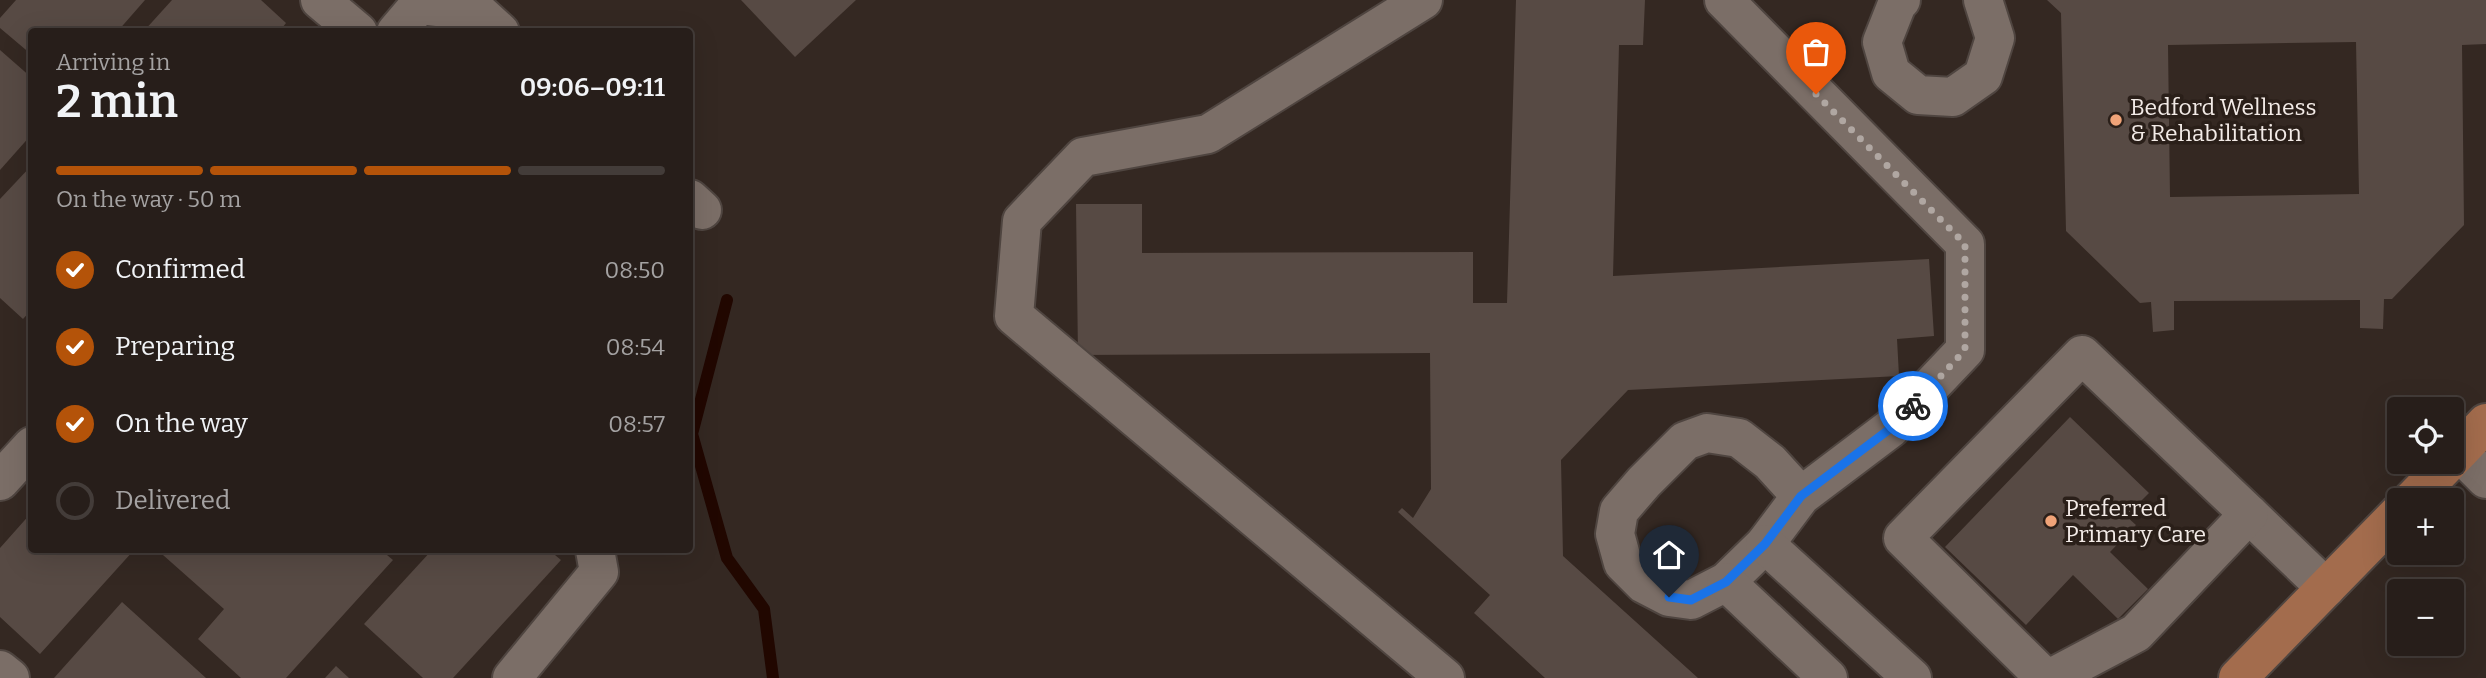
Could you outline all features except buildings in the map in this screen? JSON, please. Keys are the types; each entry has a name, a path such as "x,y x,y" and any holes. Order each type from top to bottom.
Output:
{"main road":[{"path":"2464,447 2486,424"},
{"path":"2424,488 2437,474"},
{"path":"2238,678 2387,525"}],"street":[{"path":"320,0 353,28"},
{"path":"1423,0 1208,134 1083,157 1022,221 1014,316 1445,678"},
{"path":"1724,0 1965,244 1965,350 1891,428 1801,496 1765,544 1726,582 1691,600 1669,597 1644,584 1623,563 1615,534 1619,511 1685,440 1707,433 1739,438 1770,462 1801,496"},
{"path":"1901,0 1896,4 1882,42 1891,73 1919,95 1953,97 1983,76 1995,38 1983,0"},
{"path":"407,18 481,14"},
{"path":"2249,514 2136,633 2034,674 1903,538 2082,355 2249,514 2326,588"},
{"path":"0,481 28,450"},
{"path":"2464,465 2486,480"},
{"path":"1765,544 1912,678"},
{"path":"512,678 599,572 596,553"},
{"path":"1726,582 1828,678"},
{"path":"0,670 10,678"}],"waterway":[{"path":"693,430 727,300"},
{"path":"693,438 727,558 764,609 773,678"}],"way so far":[{"path":"1816,94 1965,244 1965,350 1913,406"}],"place":[{"name":"Bedford Wellness & Rehabilitation","path":"2116,120"},
{"name":"Preferred Primary Care","path":"2051,521"}],"route":[{"path":"1669,597 1691,600 1726,582 1765,544 1801,496 1891,428 1913,406"}]}
